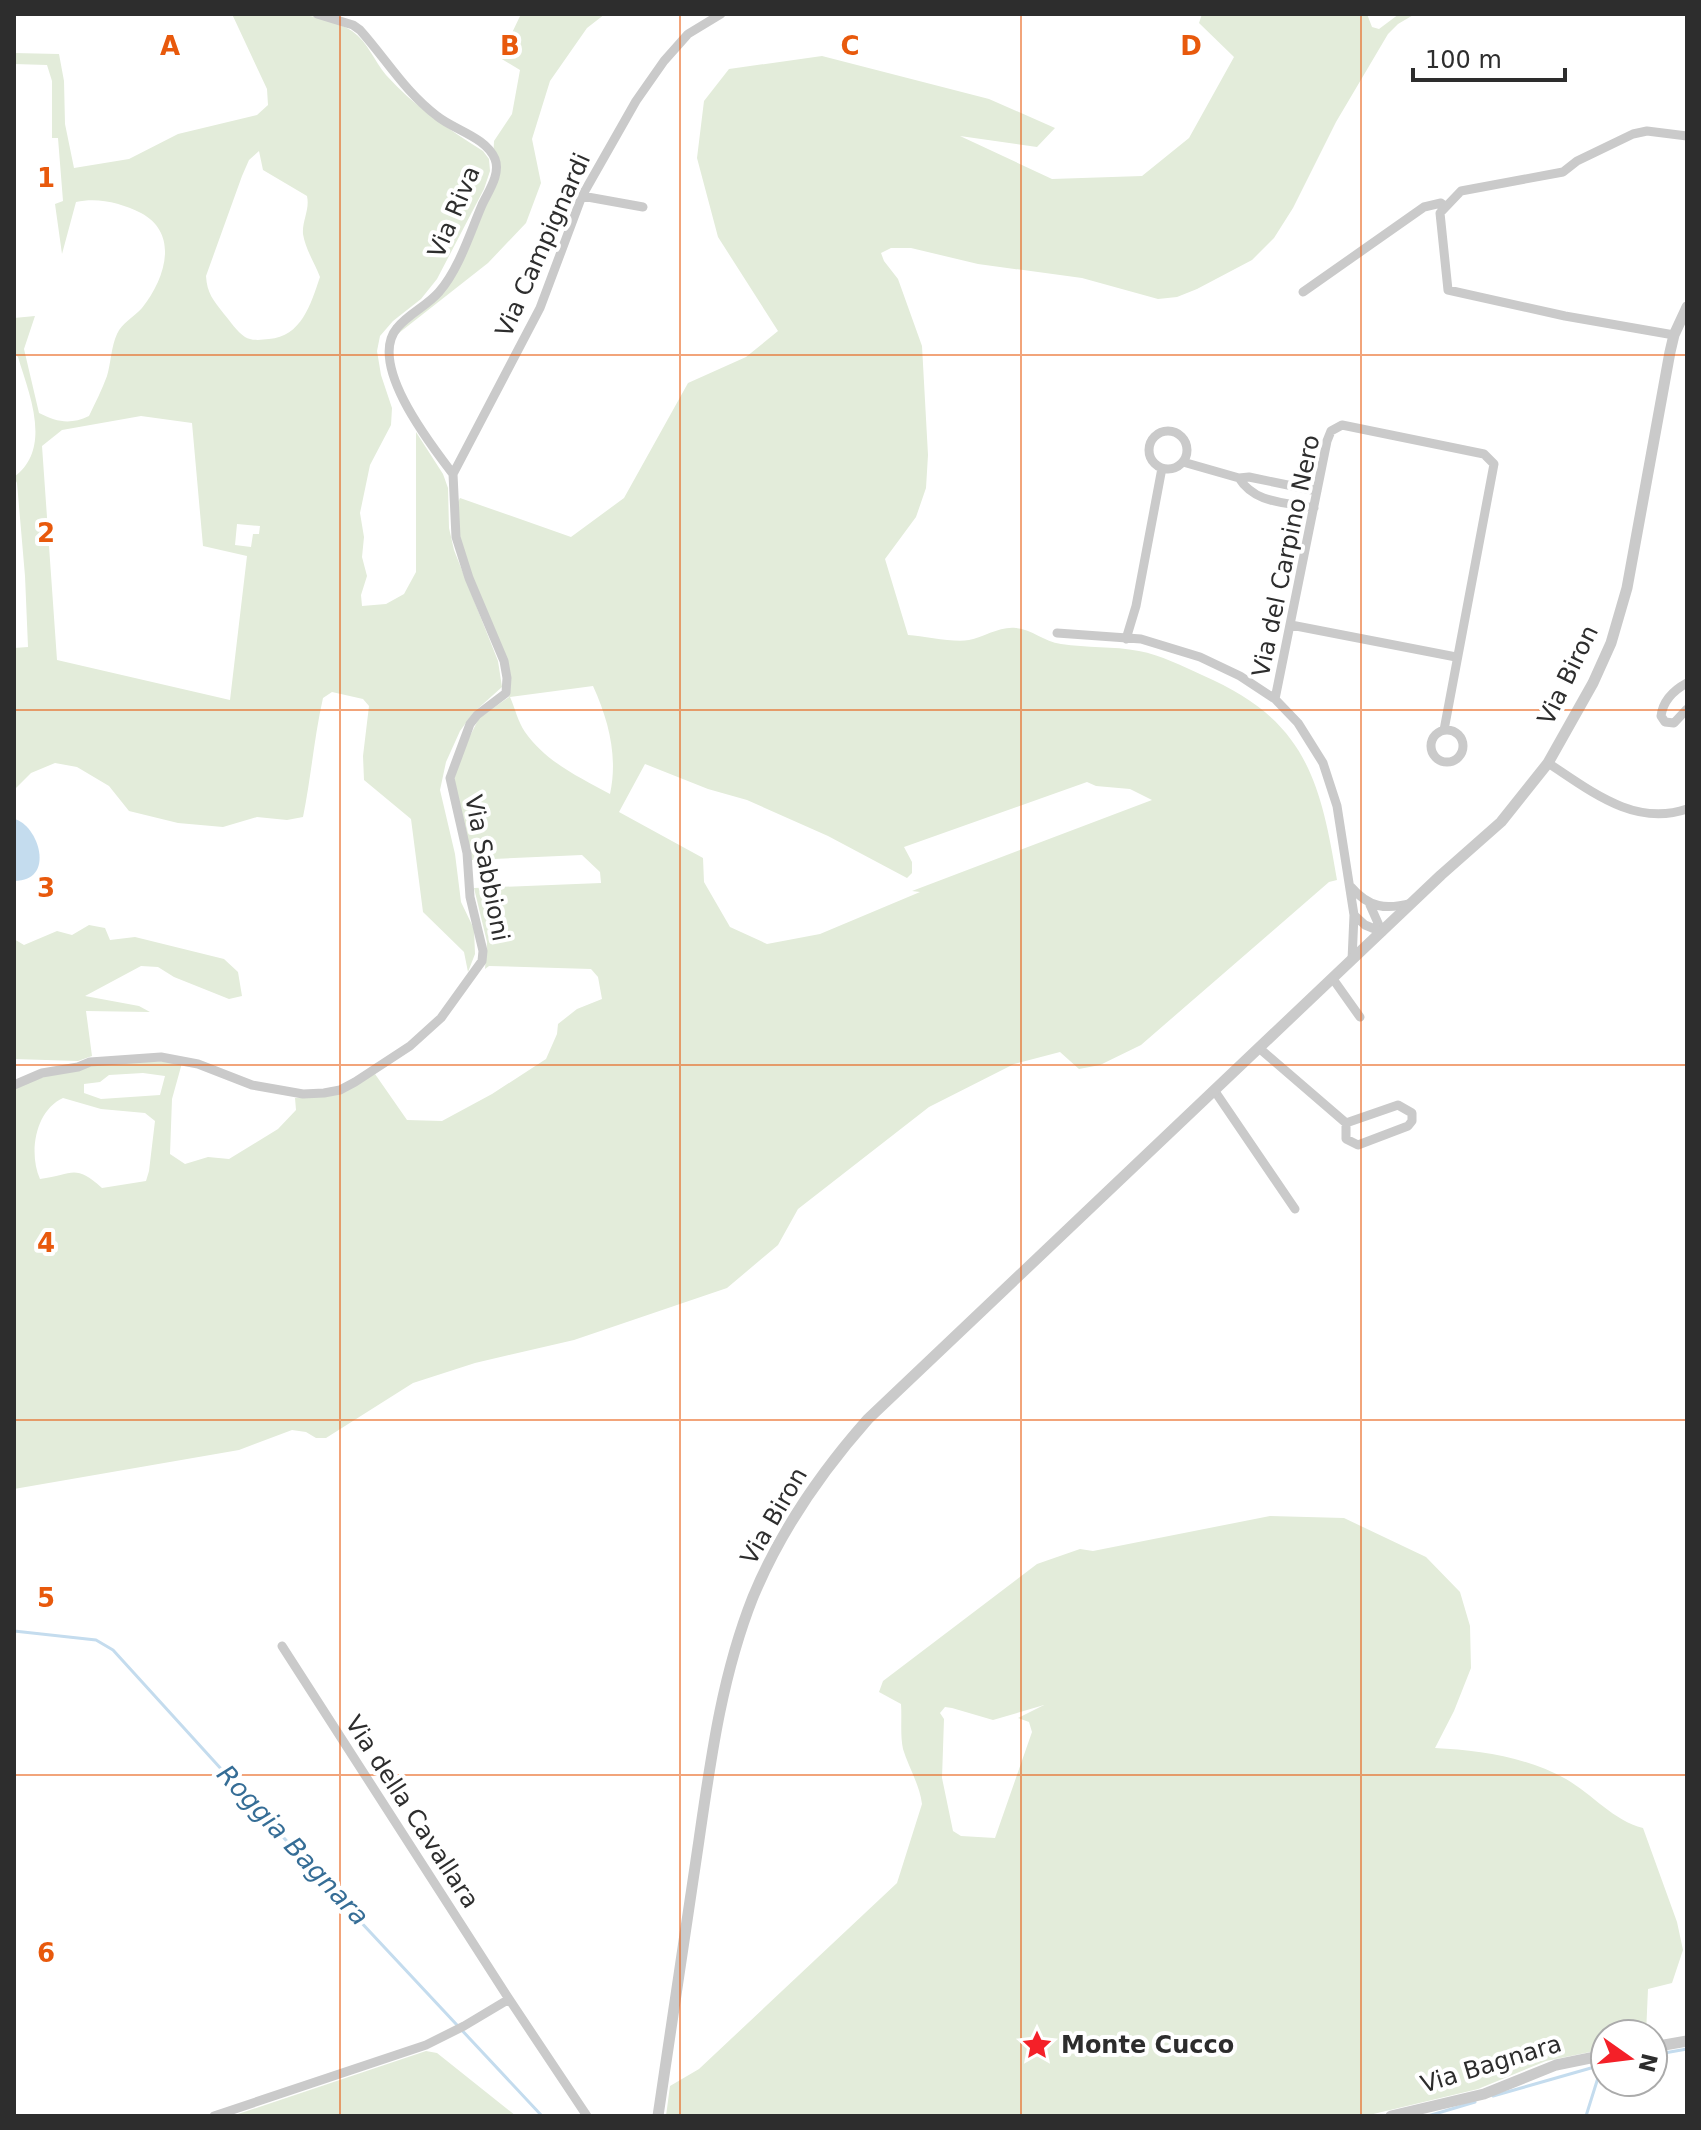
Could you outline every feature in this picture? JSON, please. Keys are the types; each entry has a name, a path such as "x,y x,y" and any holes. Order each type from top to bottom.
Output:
{"street":[{"name":"Via Riva","path":"317,14 360,30 396,77 420,102 440,119 483,145 494,156 496,163 492,184 441,290 397,328 390,340 390,357 410,417 453,474"},
{"name":"Via Campignardi","path":"453,474 540,308 582,196 636,101 664,61 688,34 721,14"},
{"path":"1674,335 1565,316 1448,290 1440,213 1461,191 1563,172 1577,161 1633,134 1647,131 1687,136"},
{"path":"582,196 643,207"},
{"path":"1303,292 1424,207 1441,203 1445,206"},
{"name":"Via Biron","path":"658,2116 720,1708 754,1596 796,1513 868,1419 1501,822 1548,763 1593,683 1611,643 1627,588 1674,335 1687,307"},
{"name":"Via del Carpino Nero","path":"1275,699 1327,441 1331,431 1342,425 1491,458 1494,473 1444,730"},
{"path":"1173,432 1183,439 1187,450 1183,462 1174,468 1162,468 1152,460 1150,448 1155,437 1173,432"},
{"path":"1183,462 1239,478 1249,477 1317,491"},
{"path":"1126,639 1136,606 1162,468"},
{"name":"Via Sabbioni","path":"14,1085 42,1073 90,1062 161,1057 198,1064 252,1085 303,1094 340,1090 410,1046 441,1018 472,979 482,961 483,951 470,897 467,853 450,778 470,724 506,693 507,678 504,661 458,546 453,474"},
{"path":"1239,478 1247,491 1258,497 1314,508"},
{"path":"1291,625 1456,657"},
{"path":"1057,633 1162,644 1200,657 1240,676 1275,699 1298,723 1323,763 1337,806 1354,915 1352,960"},
{"path":"1687,683 1675,690 1662,706 1661,716 1665,722 1674,723 1687,709"},
{"path":"1548,763 1596,794 1638,813 1666,816 1687,809"},
{"path":"1351,887 1370,905 1382,932"},
{"path":"1370,905 1396,907 1415,902"},
{"path":"1354,915 1365,925 1382,932"},
{"path":"1333,979 1360,1017"},
{"path":"1259,1048 1346,1123 1346,1139 1358,1145 1408,1126 1412,1113 1398,1105 1346,1123"},
{"path":"1214,1090 1295,1209"},
{"name":"Via della Cavallara","path":"282,1646 587,2116"},
{"path":"214,2116 426,2045 509,1999"},
{"name":"Via Bagnara","path":"1391,2116 1484,2094 1556,2065 1589,2058"}],"green space":[{"path":"232,14 294,14 324,19 358,35 386,75 408,97 483,151 489,159 490,171 484,189 437,279 421,299 393,321 380,336 377,351 392,408 391,425 370,465 360,513 364,537 362,557 367,576 361,595 362,606 386,604 404,594 416,572 416,432 443,474 448,488 449,528 454,550 498,661 502,687 473,713 460,731 446,762 440,790 455,854 461,902 474,929 475,954 468,972 464,952 423,912 411,819 364,780 363,756 369,706 363,699 332,692 323,698 303,817 287,820 257,817 223,827 178,823 129,811 109,786 77,767 55,763 31,773 14,790 14,648 28,647 25,576 14,477 26,465 33,451 35,420 18,357 14,353 14,318 35,316 24,349 39,413 64,421 89,416 105,381 117,334 142,308 157,284 165,258 165,245 153,222 141,213 126,206 93,200 76,202 62,254 55,204 63,201 58,138 52,138 52,81 47,65 14,64 14,53 59,54 64,81 65,124 74,168 129,159 178,134 257,115 268,105 267,89","holes":["259,151 263,170 307,196 303,234 320,277 297,326 280,337 256,340 242,335 224,314 211,296 206,276 242,176 249,160","141,416 192,423 203,546 247,556 230,700 57,660 42,446 62,430","237,524 260,526 259,534 253,534 251,547 235,545"]},
{"path":"521,14 605,14 587,28 550,81 532,139 541,183 526,223 488,263 390,340 441,290 492,184 494,141 512,114 520,70 500,58"},
{"path":"1202,14 1367,14 1372,27 1379,29 1399,14 1415,14 1388,34 1336,122 1293,208 1274,238 1252,260 1197,289 1177,297 1158,299 1082,278 978,264 911,248 891,248 881,253 898,279 922,346 928,455 926,488 916,517 885,559 908,635 963,641 1016,628 1061,644 1139,651 1202,675 1264,711 1285,732 1314,781 1331,843 1337,880 1329,882 1141,1045 1100,1065 1079,1069 1060,1052 1014,1064 929,1107 798,1209 778,1245 727,1288 574,1340 475,1363 413,1383 326,1438 292,1430 239,1450 14,1489 14,1089 34,1080 96,1064 139,1061 182,1063 172,1099 170,1154 185,1164 208,1157 229,1159 278,1129 296,1110 295,1098 336,1095 375,1074 407,1120 442,1121 492,1094 546,1059 558,1024 577,1009 602,999 598,977 591,969 489,966 485,969 487,942 474,888 601,883 600,872 582,855 472,860 454,779 464,748 479,718 509,697 510,681 498,640 462,551 457,529 458,502 460,498 571,537 624,498 688,383 746,357 778,331 718,237 697,158 704,101 729,69 822,56 989,99 1055,128 1037,147 960,136 1052,179 1142,176 1189,138 1234,57 1199,23","holes":["593,686 604,712 610,739 613,766 610,794 564,768 533,743 510,697","645,764 708,789 747,800 828,836 907,878 912,873 912,862 904,847 1087,782 1096,786 1130,789 1152,800 912,891 920,892 820,934 767,944 730,927 704,882 703,858 619,812","143,1073 165,1076 160,1095 101,1099 84,1093 84,1084 100,1082 109,1075","63,1098 101,1109 145,1113 155,1121 146,1181 102,1188 79,1173 40,1179 35,1157 37,1133 46,1112"]},
{"path":"89,925 105,928 110,940 135,937 224,959 238,972 242,996 229,999 174,977 158,967 141,966 85,996 139,1006 150,1012 86,1011 92,1056 78,1061 14,1059 14,939 24,945 57,931 72,935"},
{"path":"1270,1516 1344,1518 1426,1557 1460,1592 1470,1626 1471,1668 1435,1748 1485,1753 1551,1771 1576,1785 1613,1813 1643,1828 1677,1922 1683,1950 1672,1983 1648,1989 1647,2018 1589,2018 1589,2052 1546,2061 1478,2089 1365,2116 666,2116 670,2086 699,2069 897,1883 922,1804 903,1749 901,1704 879,1692 883,1681 1037,1564 1080,1549 1093,1551","holes":["1044,1705 1018,1718 1029,1722 1032,1732 995,1838 961,1836 953,1831 942,1778 944,1719 940,1713 945,1707 993,1720"]},
{"path":"426,2051 437,2053 516,2116 232,2116"}],"water":[{"path":"14,819 23,823 36,841 39,863 36,872 27,879 14,881"}],"waterway":[{"name":"Roggia Bagnara","path":"14,1631 96,1640 113,1650 542,2116"},
{"name":"Roggia Bagnara","path":"1669,2052 1687,2049"},
{"name":"Roggia Bagnara","path":"1493,2096 1589,2069"},
{"path":"1586,2116 1592,2098"},
{"name":"Roggia Bagnara","path":"1428,2116 1475,2102"}],"place":[{"name":"Monte Cucco","path":"1037,2045"}]}
